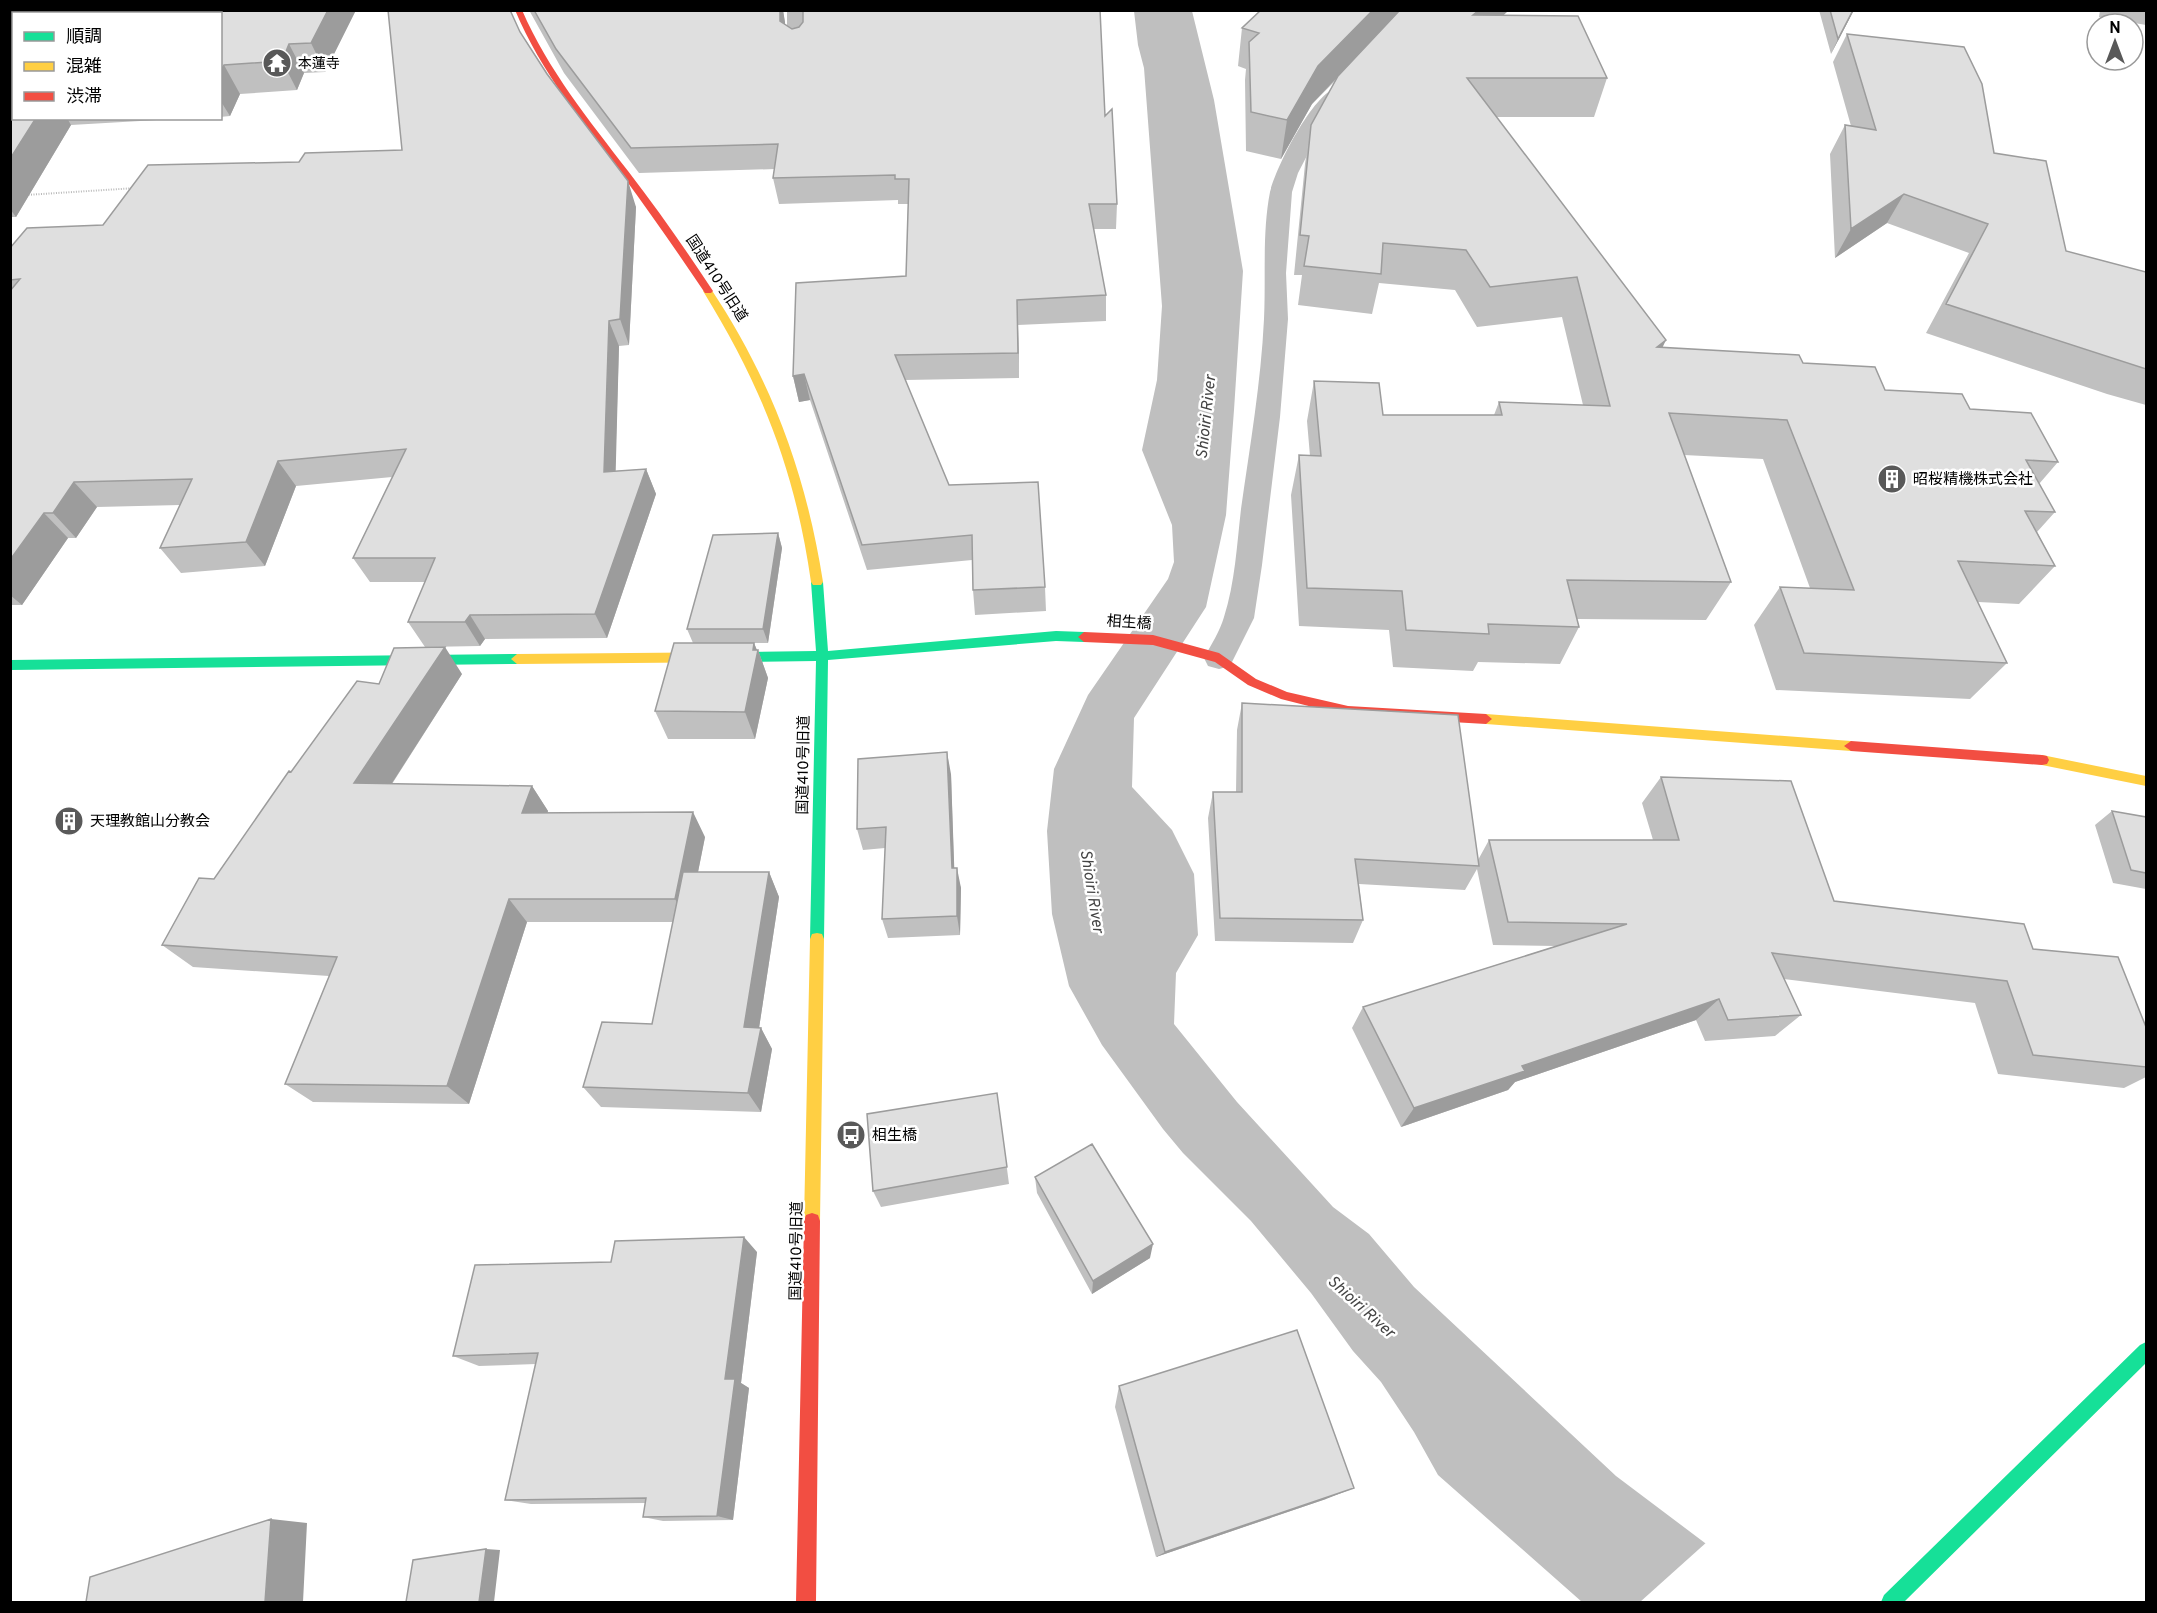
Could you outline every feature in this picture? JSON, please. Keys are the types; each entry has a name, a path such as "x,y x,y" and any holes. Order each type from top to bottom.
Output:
{"street":[{"name":"国道410号旧道","path":"518,10 543,62 704,285 744,352 769,400 792,458 806,520 821,618 822,656 806,1602"},
{"path":"796,10 796,45"},
{"path":"1353,77 1322,110 1287,173 1281,192 1275,273 1276,319 1267,417 1248,565 1239,618 1208,655 1252,682 1285,696 1348,711 1551,723 2040,760 2146,781"},
{"name":"相生橋","path":"10,665 822,656 1056,636 1153,640 1208,655"},
{"path":"1891,1602 2146,1351"}],"path":[{"path":"22,195 141,188"}],"water":[{"name":"Shioiri River","path":"1134,11 1192,11 1214,100 1243,271 1226,515 1206,607 1134,718 1132,787 1172,830 1194,874 1198,935 1176,973 1174,1024 1237,1102 1333,1207 1369,1234 1414,1287 1616,1476 1705,1543 1806,1602 1582,1602 1438,1475 1414,1432 1381,1382 1353,1351 1311,1293 1251,1221 1183,1153 1163,1129 1102,1045 1069,986 1052,914 1047,831 1054,769 1088,695 1168,579 1174,562 1172,525 1142,450 1157,380 1162,306 1144,68 1138,45"}],"pier":[{"path":"1708,1541 1808,1600 1809,1602 1640,1602"}],"building":[{"path":"32,10 328,10 311,43 289,44 282,61 224,65 222,68 222,12 31,12"},
{"path":"388,10 510,10 520,32 547,74 628,181 620,319 609,321 604,472 646,469 595,614 470,615 465,622 408,622 435,558 353,558 406,449 278,461 246,542 160,548 192,479 74,482 53,513 44,513 10,560 10,291 20,279 10,280 10,248 27,228 103,225 148,165 299,162 305,153 402,150"},
{"path":"534,10 780,10 780,21 792,29 799,27 803,22 803,10 1100,10 1105,116 1112,109 1117,204 1089,204 1106,295 1017,300 1018,353 895,355 949,485 1038,482 1045,587 973,590 972,535 862,545 804,374 793,376 796,283 906,276 909,179 895,179 895,175 773,178 778,144 631,148 556,49"},
{"path":"1261,10 1373,10 1318,66 1287,120 1251,112 1249,42 1259,33 1242,28"},
{"path":"1400,10 1479,10 1473,15 1578,16 1607,78 1467,78 1666,340 1657,347 1799,355 1803,363 1875,367 1885,390 1962,394 1970,409 2031,413 2058,462 2026,460 2055,512 2025,511 2055,566 1958,561 2007,663 1804,653 1780,587 1854,590 1787,420 1669,413 1731,582 1567,580 1579,627 1488,624 1489,634 1406,630 1402,591 1307,588 1299,455 1321,456 1314,381 1379,383 1383,415 1502,415 1499,402 1610,406 1577,277 1490,287 1466,250 1383,243 1381,274 1304,266 1309,236 1300,235 1311,125 1338,76"},
{"path":"1830,10 1853,10 1838,39"},
{"path":"1847,34 1964,47 1982,84 1994,153 2046,161 2066,251 2146,272 2146,369 1946,304 1988,224 1904,194 1851,229 1845,125 1876,130"},
{"path":"12,36 12,120 35,120 10,159 10,38"},
{"path":"778,533 763,629 687,629 713,535"},
{"path":"674,643 754,643 753,650 758,650 745,712 655,711"},
{"path":"445,647 354,783 532,786 522,813 693,812 675,899 509,899 447,1086 285,1084 337,957 162,945 199,878 214,879 289,771 291,772 357,681 379,684 394,648"},
{"path":"1242,703 1458,715 1479,866 1355,859 1363,920 1220,918 1213,792 1242,792"},
{"path":"947,752 952,868 957,868 957,916 882,919 886,827 857,829 858,759"},
{"path":"1661,777 1791,781 1834,901 2024,924 2033,949 2118,957 2146,1027 2146,1067 2033,1055 2007,981 1772,953 1801,1015 1728,1020 1719,999 1522,1066 1525,1071 1414,1108 1363,1007 1627,924 1508,922 1489,840 1679,840"},
{"path":"2112,811 2146,817 2146,873 2131,870"},
{"path":"683,872 769,872 744,1027 761,1028 748,1093 583,1087 602,1022 652,1024"},
{"path":"997,1093 1007,1167 873,1191 867,1114"},
{"path":"1092,1144 1153,1244 1093,1281 1035,1177"},
{"path":"744,1237 725,1379 735,1379 717,1516 643,1517 646,1498 505,1500 538,1353 453,1356 475,1265 611,1262 615,1241"},
{"path":"1297,1330 1354,1488 1165,1552 1119,1386"},
{"path":"271,1519 265,1602 86,1602 90,1577"},
{"path":"486,1549 479,1602 406,1602 413,1560"}],"traffic: fast":[{"path":"817,582 822,656 817,939"},
{"path":"745,657 822,656 1056,636 1084,637"},
{"path":"10,665 517,659"},
{"path":"1891,1602 2146,1351"}],"traffic: slow":[{"path":"708,291 749,360 780,430 803,504 817,582"},
{"path":"517,659 745,657"},
{"path":"1486,719 1851,746"},
{"path":"2042,760 2146,781"},
{"path":"812,1221 817,939"}],"traffic: jam":[{"path":"518,10 537,49 560,86 649,206 708,291"},
{"path":"1084,637 1153,640 1219,658 1252,682 1285,696 1348,711 1486,719"},
{"path":"1851,746 2042,760"},
{"path":"806,1602 812,1221"}],"place":[{"name":"本蓮寺","path":"277,63"},
{"name":"昭桜精機株式会社","path":"1892,479"},
{"name":"天理教館山分教会","path":"69,821"},
{"name":"相生橋","path":"851,1135"}]}
